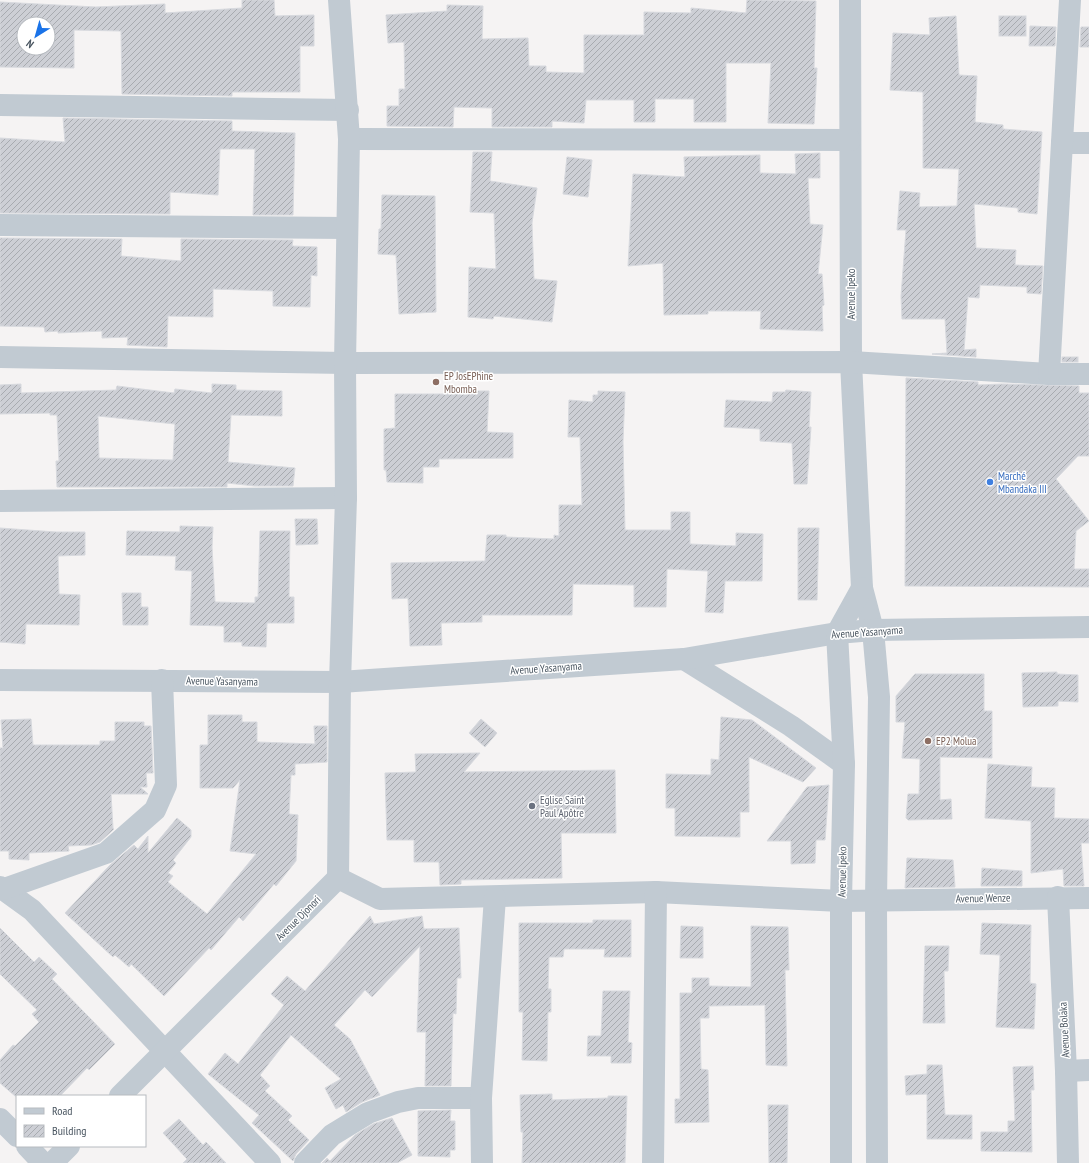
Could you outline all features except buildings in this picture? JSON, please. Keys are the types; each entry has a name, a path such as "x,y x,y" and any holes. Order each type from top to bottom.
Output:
{"street":[{"path":"338,878 340,682 346,498 345,363 349,139 339,0"},
{"name":"Avenue Ipeko","path":"850,0 851,362 862,588 873,630 879,697 876,900 877,1163"},
{"path":"1049,374 1070,0"},
{"path":"0,105 348,110"},
{"path":"349,139 850,140"},
{"path":"1062,143 1089,143"},
{"path":"0,225 347,228"},
{"path":"0,357 345,363 851,362 1049,374 1089,374"},
{"path":"0,501 346,498"},
{"path":"837,633 862,588"},
{"name":"Avenue Yasanyama","path":"0,680 340,682 684,658 837,633 873,630 1089,627"},
{"name":"Avenue Ipeko","path":"837,633 844,764 841,901 841,1163"},
{"path":"684,658 791,726 844,764"},
{"path":"2,888 106,853 155,810 166,785 162,680"},
{"name":"Avenue Wenze","path":"338,878 380,899 656,892 841,901 1058,897 1089,898"},
{"name":"Avenue Djonori","path":"121,1095 338,878"},
{"path":"2,888 32,910 270,1163"},
{"path":"654,1163 656,892"},
{"path":"482,1163 481,1098 495,897"},
{"name":"Avenue Bolaka","path":"1058,897 1066,1071 1068,1163"},
{"path":"1066,1071 1089,1070"},
{"path":"305,1163 332,1135 368,1113 398,1102 418,1098 481,1098"},
{"path":"0,1119 16,1135"},
{"path":"28,1147 43,1163"},
{"path":"52,1163 68,1147"}],"place":[{"name":"EP JosEPhine Mbomba","path":"436,382"},
{"name":"Marché Mbandaka III","path":"990,482"},
{"name":"EP2 Molua","path":"928,741"},
{"name":"Eglise Saint Paul Apôtre","path":"532,806"}]}
